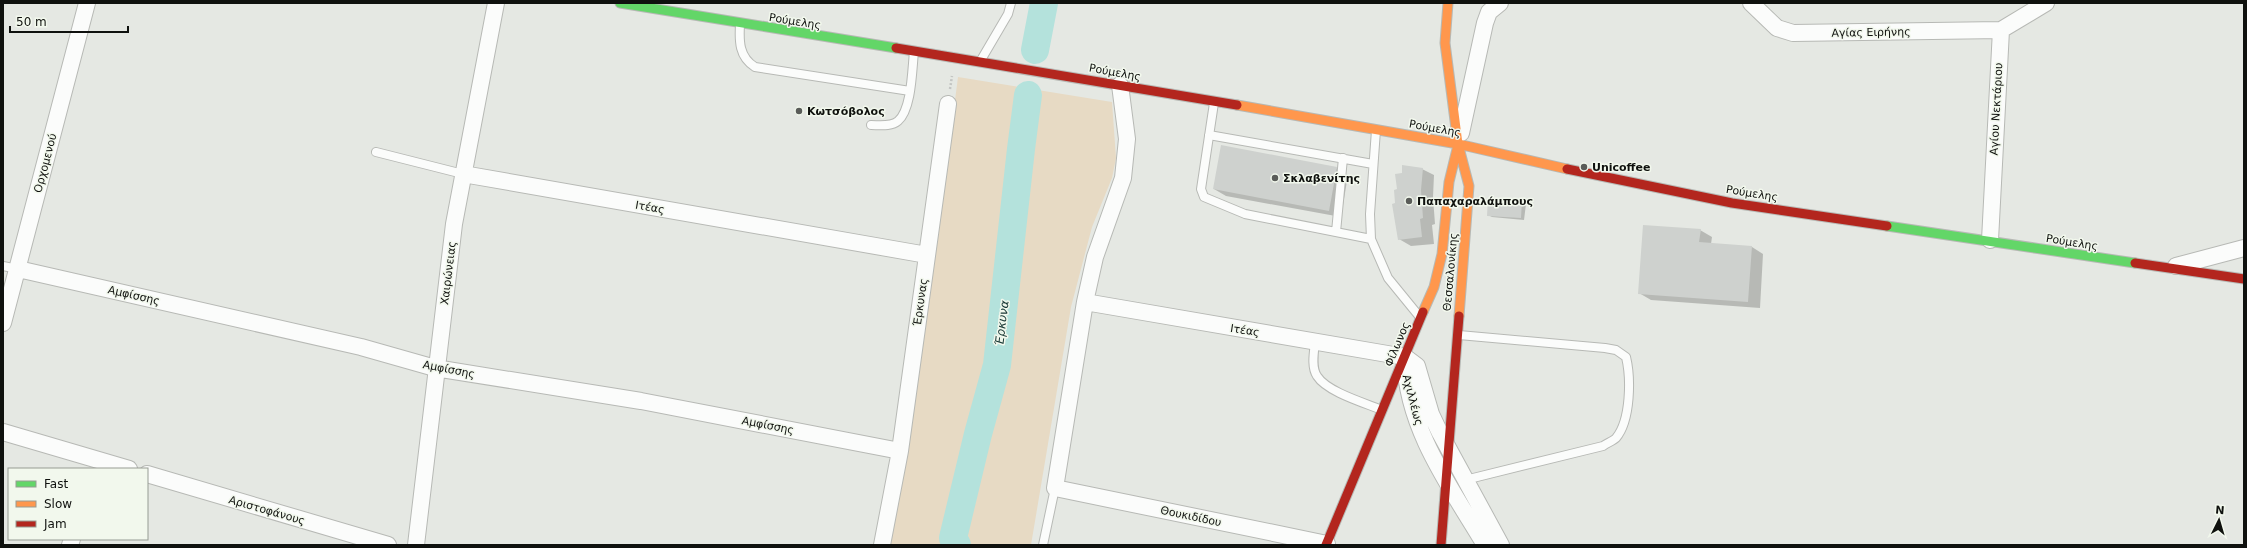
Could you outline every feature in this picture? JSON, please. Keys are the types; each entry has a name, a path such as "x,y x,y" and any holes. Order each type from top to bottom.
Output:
{"street":[{"name":"Ορχομενού","path":"3,323 10,267 87,3"},
{"name":"Χαιρώνειας","path":"416,545 435,368 454,224 496,3"},
{"name":"Ρούμελης","path":"620,3 740,24 1120,85 1458,144 1544,164 1732,203 1990,240 2166,269 2244,279"},
{"name":"Θεσσαλονίκης","path":"1441,545 1456,334 1469,186 1458,144 1445,43 1448,3"},
{"path":"1458,144 1479,49 1489,12 1500,3"},
{"name":"Αγίας Ειρήνης","path":"1751,3 1777,28 1789,32 2001,30"},
{"path":"2001,30 2046,3"},
{"name":"Αγίου Νεκτάριου","path":"1990,240 2001,30"},
{"path":"1055,488 1085,302 1095,257 1123,178 1127,139 1120,85"},
{"name":"Έρκυνας","path":"882,545 900,451 948,104"},
{"name":"Φίλωνος","path":"1327,544 1421,319 1439,270 1449,182 1458,144"},
{"name":"Ιτέας","path":"463,174 927,255"},
{"path":"2166,269 2244,248"},
{"name":"Αμφίσσης","path":"10,267 361,347 435,368 641,401 900,451"},
{"name":"Ιτέας","path":"1085,302 1405,357"},
{"name":"Αχιλλέως","path":"1405,357 1417,366 1431,414 1448,449 1501,545"},
{"name":"Αχιλλέως","path":"1405,357 1405,375 1418,423 1446,481 1485,545"},
{"path":"3,432 92,464 122,468"},
{"name":"Αριστοφάνους","path":"148,474 388,545"},
{"name":"Θουκιδίδου","path":"1055,488 1327,544"}],"lane":[{"path":"980,62 1001,27 1011,3"},
{"path":"740,24 741,51 750,63 755,66 910,91"},
{"path":"871,125 888,125 898,121 904,111 910,91 914,52"},
{"path":"1214,101 1201,189 1204,197 1245,214 1371,239"},
{"path":"1376,130 1370,214 1371,239 1388,278 1421,319"},
{"path":"1209,135 1373,164"},
{"name":"Ιτέας","path":"376,152 463,174"},
{"path":"1336,232 1343,158"},
{"path":"1456,334 1616,350 1626,357 1629,370 1627,417 1622,429 1615,439 1603,446 1465,480"},
{"path":"1315,342 1314,368 1316,376 1327,386 1382,410"},
{"path":"1043,545 1055,488"}],"path":[{"path":"948,104 954,58"}],"shaded area":[{"path":"958,77 1112,102 1116,158 1112,178 1092,227 1071,307 1031,545 890,545 919,370"}],"building":[{"name":"Σκλαβενίτης","path":"1221,145 1337,167 1329,211 1213,189"},
{"path":"1402,165 1423,168 1421,190 1423,218 1420,219 1422,237 1398,240 1392,204 1395,203 1394,190 1397,189 1395,174 1402,173"},
{"path":"1488,198 1522,200 1521,218 1487,216"},
{"path":"1643,225 1701,229 1699,242 1752,246 1748,302 1638,294"}],"waterway":[{"name":"Έρκυνα","path":"1035,50 1044,3"},
{"name":"Έρκυνα","path":"957,545 953,538 978,434 997,365 1028,95"}],"traffic: fast":[{"path":"620,3 896,48"},
{"path":"1887,226 2135,263"}],"traffic: slow":[{"path":"1448,3 1445,43 1458,144 1469,186 1459,316"},
{"path":"1237,105 1458,144 1567,169"},
{"path":"1423,312 1434,287 1442,254 1449,182 1458,145"}],"traffic: jam":[{"path":"896,48 1237,105"},
{"path":"1567,169 1732,203 1887,226"},
{"path":"2135,263 2244,279"},
{"path":"1326,545 1423,312"},
{"path":"1441,545 1459,316"}],"place":[{"name":"Κωτσόβολος","path":"799,111"},
{"name":"Unicoffee","path":"1584,167"},
{"name":"Σκλαβενίτης","path":"1275,178"},
{"name":"Παπαχαραλάμπους","path":"1409,201"}]}
